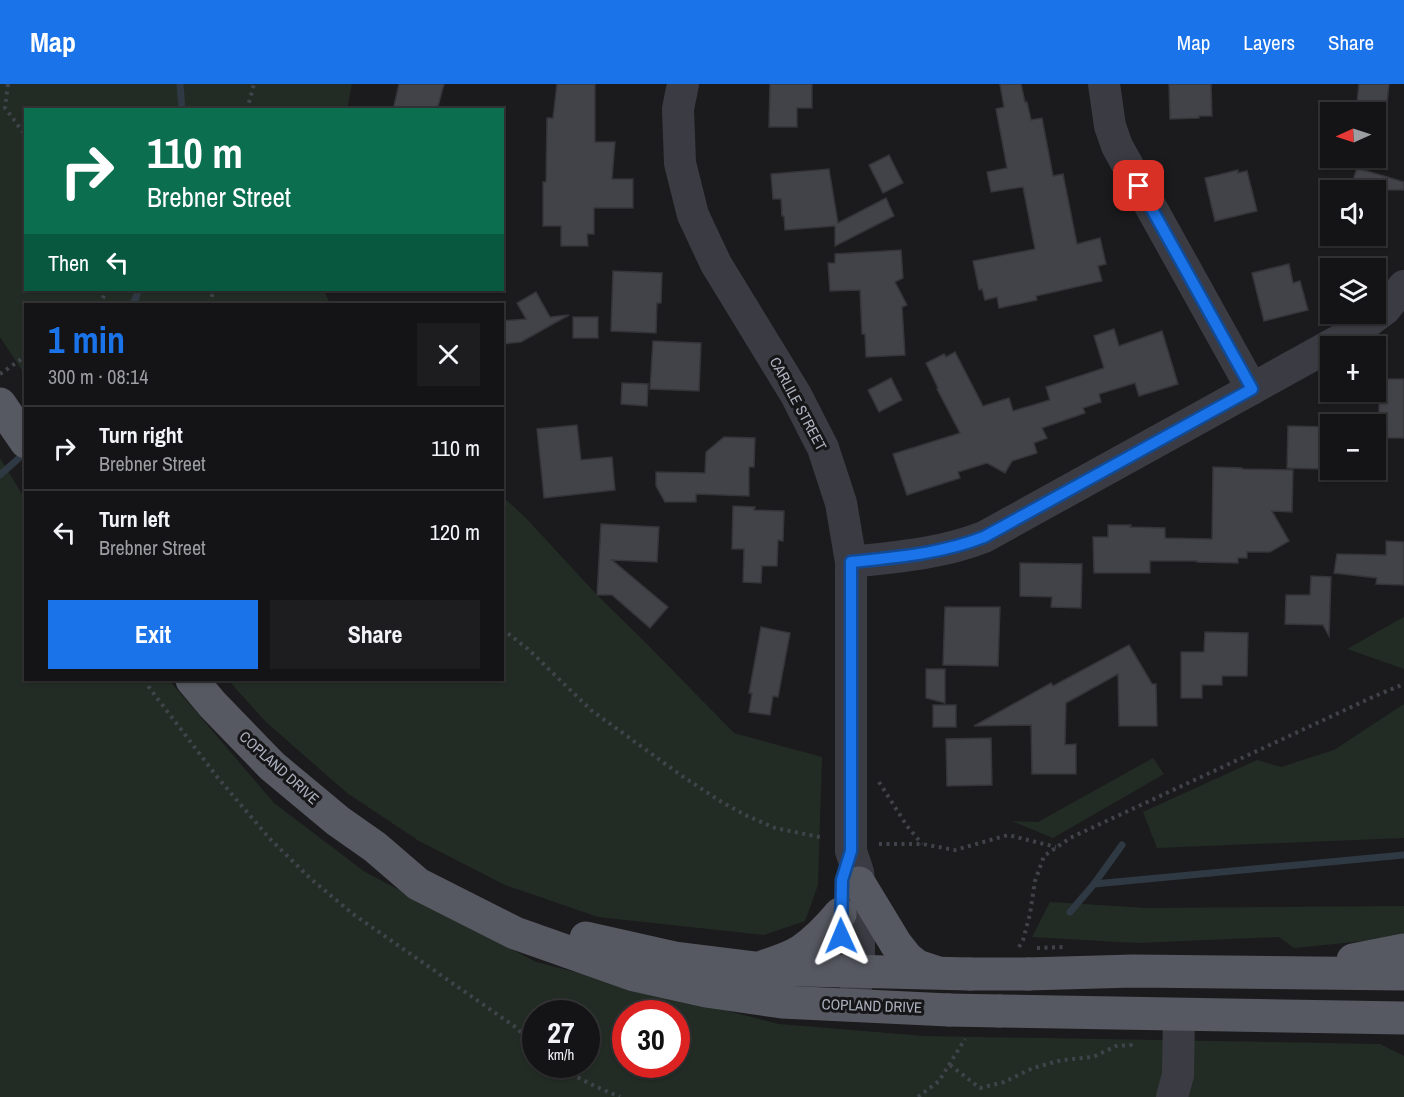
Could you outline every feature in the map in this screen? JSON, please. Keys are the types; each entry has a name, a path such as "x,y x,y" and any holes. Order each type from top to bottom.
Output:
{"main road":[{"path":"0,404 24,439"},
{"name":"COPLAND DRIVE","path":"193,681 272,766 338,821 375,847 514,933 634,975 706,991 771,1000 854,1005 959,1020 1000,1011 1404,1018"},
{"name":"COPLAND DRIVE","path":"423,877 444,876 515,912 592,940 675,958 757,969 970,974 1022,962 1134,972 1404,974"},
{"path":"859,883 907,958 917,966 937,973"},
{"path":"757,969 801,951 840,914"},
{"path":"1289,973 1404,950"},
{"path":"1370,1017 1404,1029"}],"street":[{"name":"CARLILE STREET","path":"683,84 678,109 680,163 693,215 716,264 796,395 823,448 841,503 851,562 851,847 842,880 840,914 841,958 851,971"},
{"path":"1104,84 1110,126 1117,146 1252,389"},
{"path":"851,562 909,556 960,546 984,537 1351,334 1385,309 1404,286"},
{"name":"CARLILE STREET","path":"851,847 859,883 851,971 854,1005"},
{"path":"1172,1097 1178,1075 1179,1014"}],"path":[{"path":"5,108 8,84"},
{"path":"248,108 254,84"},
{"path":"0,100 24,133"},
{"path":"0,374 24,357"},
{"path":"504,631 528,649 591,710 720,801 775,828 851,847 922,844 955,850 1008,835 1057,847"},
{"path":"145,681 218,778 270,839 311,879 353,914 522,1033"},
{"path":"1022,962 1023,940 1035,881 1044,856 1080,833 1404,684"},
{"path":"873,776 922,844"},
{"path":"918,1097 939,1081 950,1065 959,1020"},
{"path":"950,1065 980,1088 1004,1082 1033,1068 1062,1060 1093,1057 1116,1046 1131,1045"},
{"path":"580,1078 620,1097"}],"shaded area":[{"path":"0,84 352,84 347,108 24,108 24,291 324,291 330,303 24,303 24,373 0,337"},
{"path":"0,458 24,497 24,681 170,681 274,803 365,872 536,962 685,1000 612,1000 612,1078 690,1078 690,1001 779,1024 924,1036 1380,1044 1404,1056 1404,1097 0,1097"},
{"path":"504,498 734,733 822,757 818,885 805,921 764,935 598,917 505,885 419,841 347,793 266,722 229,681 504,681"},
{"path":"1404,617 1404,669 1347,649"},
{"path":"1404,704 1404,838 1157,848 1143,812 1257,760 1281,767 1334,750"},
{"path":"1153,758 1164,774 1053,838 1012,821 1038,822"},
{"path":"1050,902 1146,908 1404,906 1404,937 1294,948 1279,937 1137,943 1032,937"}],"building":[{"path":"399,84 444,84 438,108 393,108"},
{"path":"557,84 595,84 595,142 615,142 612,179 633,179 633,208 594,208 594,234 587,234 588,246 561,246 561,226 543,226 547,118 553,118"},
{"path":"770,84 812,84 812,108 797,108 797,127 769,127"},
{"path":"1000,84 1021,84 1031,120 1042,118 1053,176 1063,174 1077,244 1100,238 1106,264 1098,266 1102,281 1036,296 1037,300 999,308 997,297 985,300 982,289 979,290 973,261 1035,249 1023,187 991,192 987,172 1007,168 996,109 1004,107"},
{"path":"1169,84 1211,84 1212,116 1170,119"},
{"path":"1359,84 1389,84 1386,112 1386,102 1357,102"},
{"path":"889,155 903,183 883,193 869,165"},
{"path":"1357,168 1404,182 1404,190 1386,190 1386,180 1353,180"},
{"path":"829,169 838,223 886,198 894,216 835,246 835,226 785,230 781,199 773,199 771,174"},
{"path":"1238,170 1238,173 1247,171 1257,211 1215,221 1205,178"},
{"path":"901,250 903,278 895,282 907,305 902,307 905,355 866,357 865,334 862,334 860,290 830,291 828,263 835,263 835,254"},
{"path":"1289,264 1293,283 1300,281 1308,310 1264,321 1252,273"},
{"path":"613,271 662,273 661,303 657,303 656,333 611,331"},
{"path":"536,292 550,317 569,315 521,342 504,344 504,321 526,319 517,303"},
{"path":"573,317 598,317 598,338 573,338"},
{"path":"1114,329 1119,346 1162,331 1178,384 1139,396 1135,383 1099,394 1101,402 1083,408 1085,413 1042,428 1047,438 1034,443 1037,453 1012,461 1005,473 987,463 958,472 960,478 907,495 893,454 960,433 926,363 944,354 946,357 955,352 983,406 1009,398 1013,411 1050,400 1046,387 1104,368 1094,336"},
{"path":"653,341 701,343 699,391 650,389"},
{"path":"891,378 902,400 879,412 868,390"},
{"path":"1386,379 1404,379 1404,438 1386,438 1386,414 1379,414 1379,402 1386,402"},
{"path":"622,383 648,384 647,406 621,404"},
{"path":"577,425 581,460 612,457 615,490 544,498 537,429"},
{"path":"1288,426 1320,427 1320,469 1287,468"},
{"path":"724,437 755,438 754,467 749,467 749,496 696,494 696,502 665,502 656,486 656,472 705,473 706,452"},
{"path":"1213,467 1293,470 1292,512 1272,511 1289,541 1270,552 1247,552 1247,558 1238,558 1238,563 1150,561 1150,573 1094,573 1093,537 1108,537 1108,525 1165,528 1165,538 1212,539"},
{"path":"733,506 755,507 754,510 784,511 783,541 778,540 777,566 762,566 761,583 743,582 744,549 732,549"},
{"path":"601,524 659,527 657,562 612,560 668,607 650,628 612,595 597,595"},
{"path":"1386,541 1404,542 1404,585 1376,584 1377,578 1334,573 1337,554 1386,555"},
{"path":"1020,563 1082,564 1081,608 1051,607 1052,597 1020,596"},
{"path":"1311,576 1331,577 1329,636 1323,625 1285,624 1286,595 1310,595"},
{"path":"945,607 1000,607 998,666 943,665"},
{"path":"761,627 790,633 778,697 773,696 770,715 749,712 752,693 749,693"},
{"path":"1205,632 1248,633 1247,676 1222,676 1222,685 1202,685 1202,698 1181,698 1181,652 1204,652"},
{"path":"1129,645 1152,684 1156,684 1157,726 1119,726 1118,674 1066,703 1065,745 1076,744 1076,774 1032,774 1031,725 974,726 1051,683 1053,686"},
{"path":"926,669 945,669 945,703 926,698"},
{"path":"933,705 956,705 956,727 933,727"},
{"path":"991,738 992,785 947,786 946,739"}],"waterway":[{"path":"180,84 182,108"},
{"path":"133,303 139,291"},
{"path":"0,475 24,454"},
{"path":"1094,884 1122,845"},
{"path":"1070,912 1094,884 1404,855"}],"route":[{"path":"841,936 842,880 851,851 851,562 909,556 960,546 984,537 1252,389 1139,186"}]}
